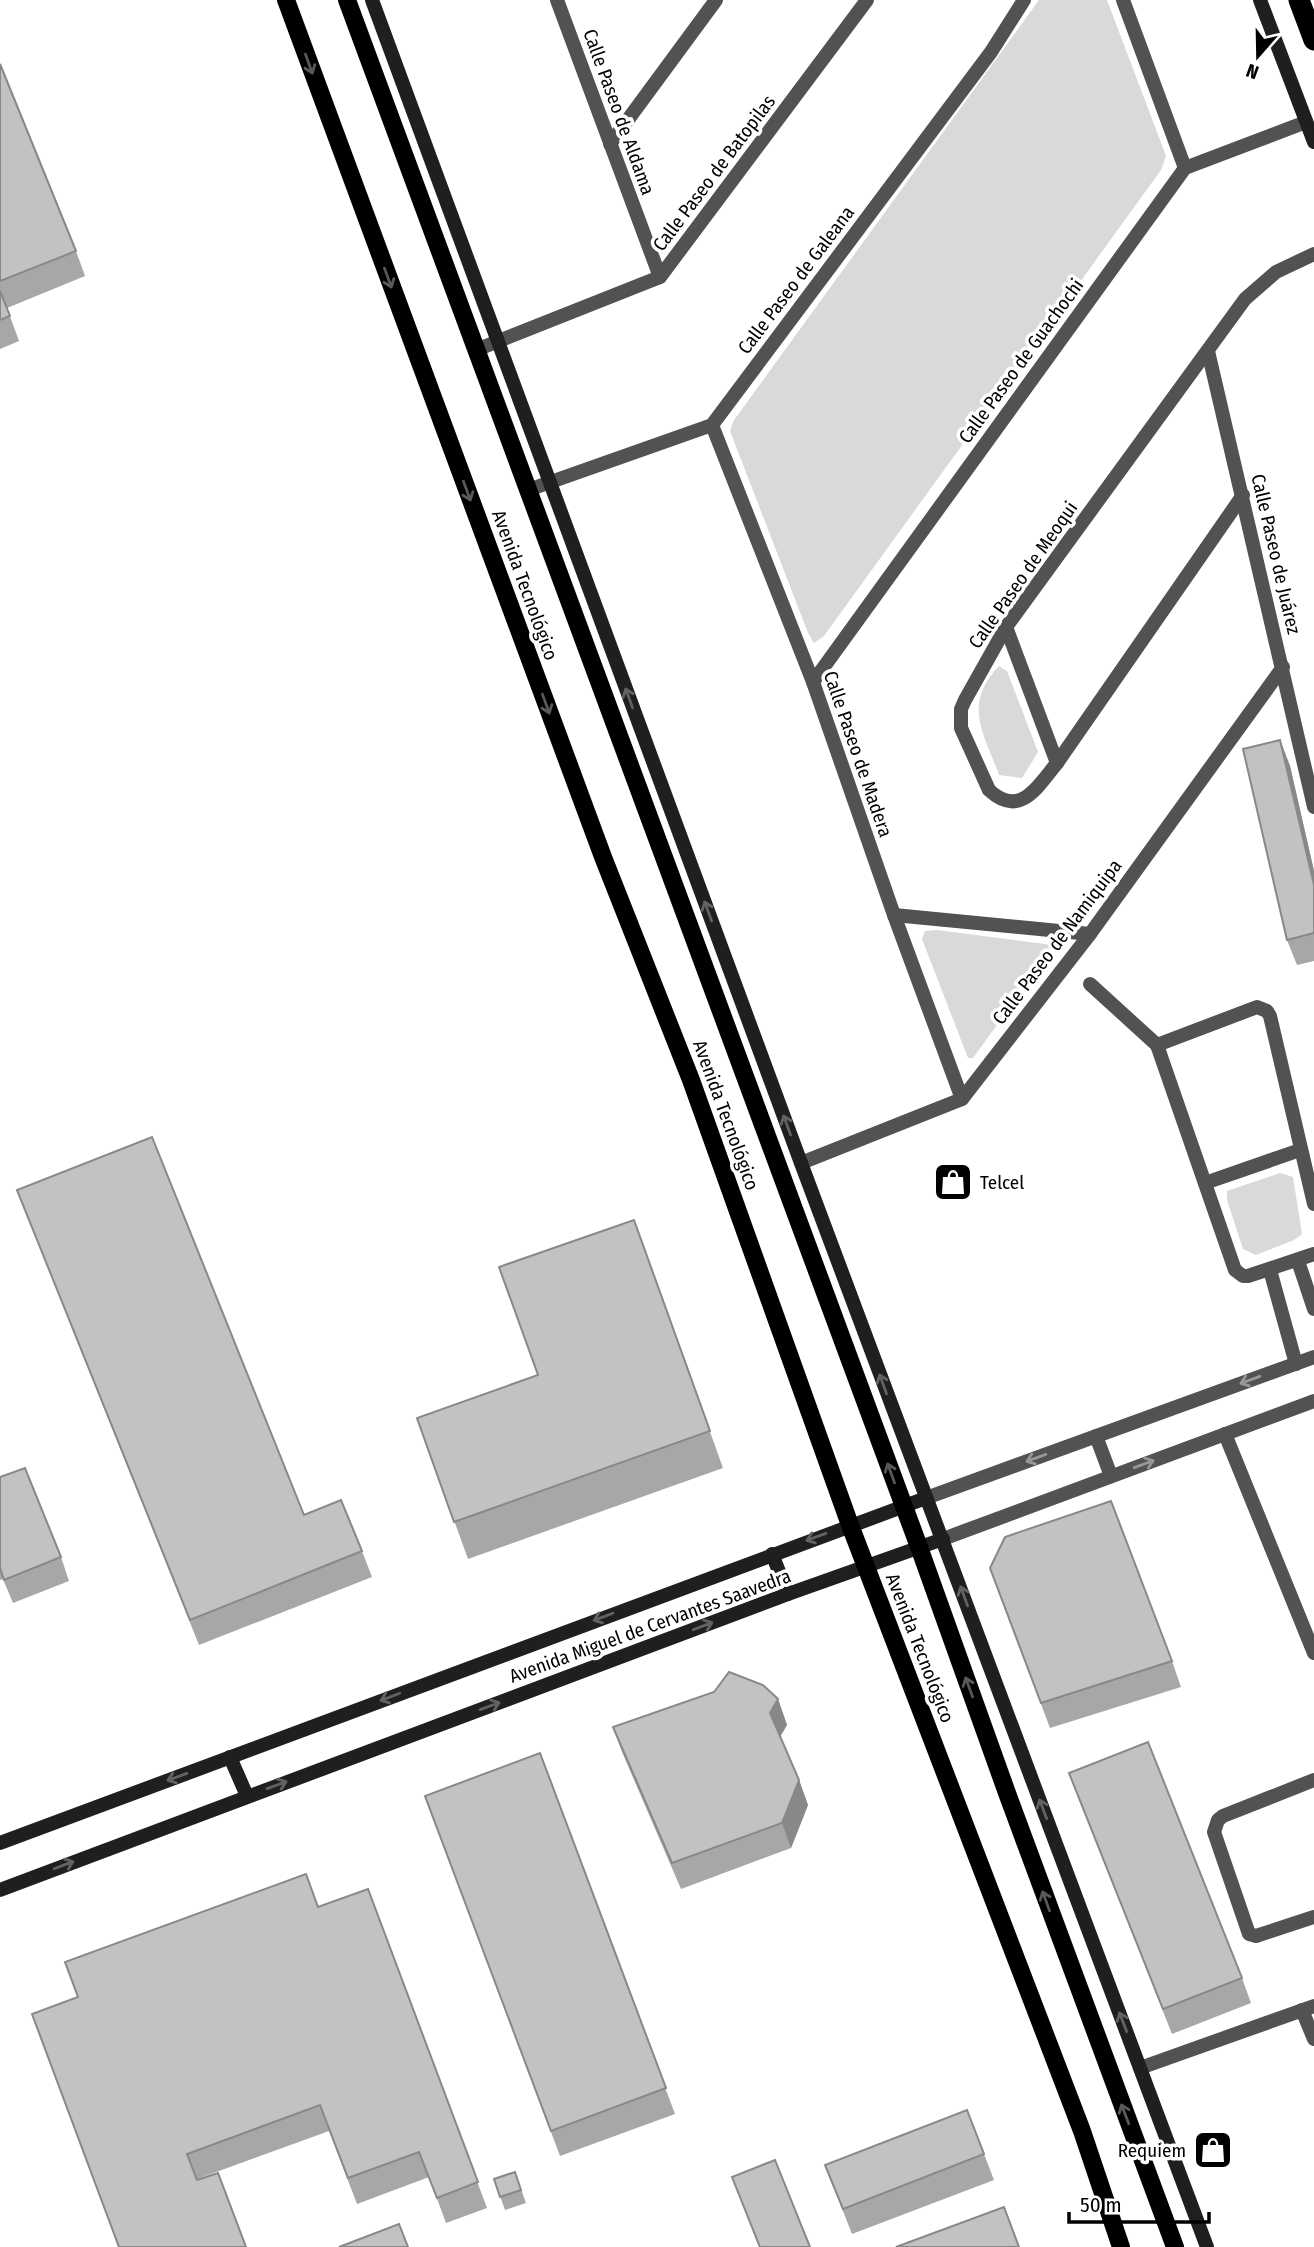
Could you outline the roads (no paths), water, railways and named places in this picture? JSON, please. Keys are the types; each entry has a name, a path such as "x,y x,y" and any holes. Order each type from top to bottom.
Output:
{"highway":[{"path":"1299,0 1314,40"}],"main road":[{"name":"Avenida Tecnológico","path":"285,0 603,857 691,1080 850,1525 1082,2131 1121,2247"},
{"name":"Avenida Tecnológico","path":"346,0 904,1506 1016,1819 1175,2247"}],"street":[{"path":"372,0 801,1163 1207,2247"},
{"name":"Calle Paseo de Aldama","path":"557,0 660,277"},
{"path":"610,144 716,0"},
{"name":"Calle Paseo de Batopilas","path":"476,351 660,277 867,0"},
{"name":"Calle Paseo de Galeana","path":"712,425 991,52 1024,0"},
{"path":"1124,0 1185,168 1306,121"},
{"path":"1260,0 1314,142"},
{"name":"Calle Paseo de Guachochi","path":"813,682 1185,168"},
{"name":"Calle Paseo de Meoqui","path":"1243,495 1056,763 1028,796 1020,801 1003,799 989,790 961,728 961,709 1006,626 1241,305 1276,272 1314,254"},
{"name":"Calle Paseo de Juárez","path":"1208,351 1314,807"},
{"path":"528,490 712,425"},
{"name":"Calle Paseo de Madera","path":"712,425 813,682 894,915 962,1098"},
{"path":"1006,626 1056,763"},
{"name":"Calle Paseo de Namiquipa","path":"962,1098 1090,934 1283,667"},
{"path":"894,915 1090,934"},
{"path":"1090,984 1157,1045 1235,1270 1243,1276 1270,1270 1314,1254"},
{"path":"1157,1045 1257,1007 1267,1011 1314,1204"},
{"path":"801,1163 962,1098"},
{"path":"1205,1183 1300,1150"},
{"path":"1298,1261 1314,1309"},
{"path":"1270,1270 1296,1364"},
{"name":"Avenida Miguel de Cervantes Saavedra","path":"0,1843 850,1525 1314,1357"},
{"name":"Avenida Miguel de Cervantes Saavedra","path":"0,1890 788,1594 868,1567 1314,1401"},
{"path":"1225,1434 1314,1653"},
{"path":"1096,1436 1111,1476"},
{"path":"772,1554 788,1594"},
{"path":"230,1757 247,1796"},
{"path":"1314,1780 1223,1816 1218,1820 1214,1832 1249,1934 1256,1936 1314,1917"},
{"path":"1139,2068 1308,2008 1314,2039"}],"place":[{"name":"Telcel","path":"953,1182"},
{"name":"Requiem","path":"1213,2150"}]}
